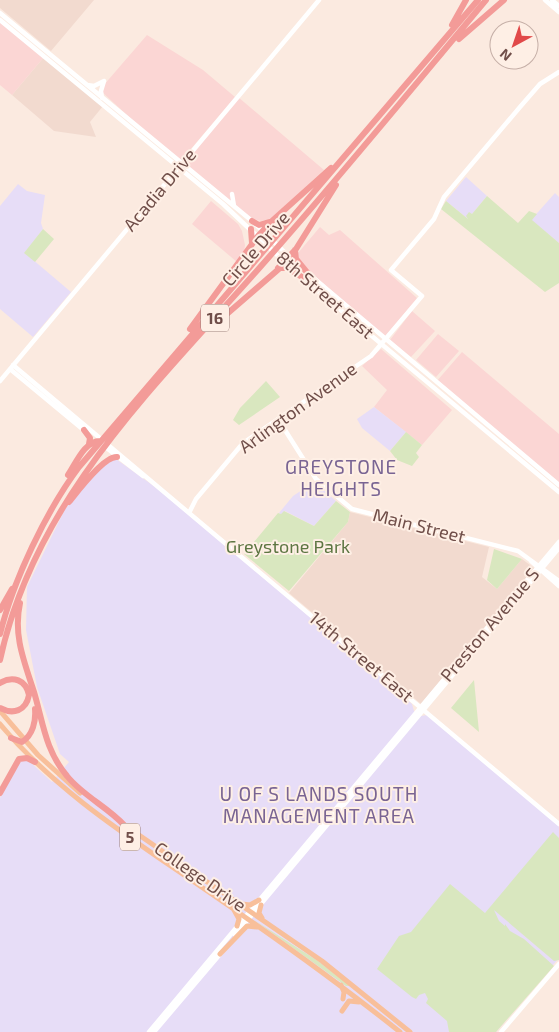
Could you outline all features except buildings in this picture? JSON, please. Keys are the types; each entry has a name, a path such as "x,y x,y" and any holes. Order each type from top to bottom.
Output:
{"highway":[{"path":"420,68 451,28 466,0"},
{"name":"Circle Drive","path":"280,239 363,136 478,0"},
{"name":"Circle Drive","path":"93,450 113,437 267,254 351,162 486,0"},
{"path":"442,55 504,0"},
{"path":"173,354 175,348 212,303 260,234 332,168 363,136"},
{"path":"162,378 228,311 287,260 296,249 351,162"},
{"path":"252,221 262,225 272,221"},
{"path":"250,246 253,238 251,229"},
{"path":"296,249 296,259 310,276"},
{"name":"Circle Drive","path":"0,660 10,620 69,481 173,354 267,254"},
{"path":"267,278 283,268 302,277"},
{"path":"84,430 90,438 93,450"},
{"path":"93,450 100,441"},
{"path":"104,464 110,449"},
{"path":"53,515 104,464 112,457 117,457"},
{"name":"Circle Drive","path":"0,634 23,571 53,515"},
{"path":"0,610 23,571"},
{"path":"26,580 19,607 17,632 21,653 33,688 45,737 60,767 78,787 125,826"},
{"path":"0,684 10,679 17,680 24,684 29,695 25,706 19,711 12,712 0,709"},
{"path":"11,738 20,742 25,740 31,732 35,719 33,688"},
{"path":"0,793 19,759 24,757 35,762"}],"main road":[{"name":"Acadia Drive","path":"0,381 319,0"},
{"path":"545,0 559,12"},
{"path":"552,0 559,6"},
{"name":"8th Street East","path":"0,13 103,99 251,229 260,234"},
{"name":"8th Street East","path":"0,20 179,166 252,221 260,234 302,277 559,485"},
{"name":"Arlington Avenue","path":"189,513 196,499 242,443 371,356 422,296 391,270 434,219 444,198 520,107 540,84 559,72"},
{"path":"85,84 94,86 104,81 101,90 103,99"},
{"path":"232,194 234,207"},
{"name":"8th Street East","path":"287,260 328,291 383,342 559,492"},
{"path":"302,277 305,275 328,291"},
{"path":"334,304 354,317 356,316"},
{"name":"14th Street East","path":"12,367 84,430 100,441"},
{"name":"14th Street East","path":"12,367 184,508 559,824"},
{"name":"Main Street","path":"276,420 316,479 352,509 515,550 526,556 559,586"},
{"name":"14th Street East","path":"110,449 117,457 163,491"},
{"name":"Arlington Avenue","path":"184,508 196,499"},
{"name":"Preston Avenue S","path":"540,568 559,542"},
{"name":"Preston Avenue S","path":"422,708 559,548"},
{"name":"Main Street","path":"540,568 559,581"},
{"path":"406,724 415,709 410,699"},
{"path":"235,901 247,906 260,902 406,724 422,708"},
{"path":"154,1032 422,708"},
{"name":"College Drive","path":"0,709 25,740 64,779 125,826 235,901 264,930 340,985 400,1032"},
{"name":"College Drive","path":"0,724 35,762 93,811 230,906 266,923 322,961 410,1032"},
{"path":"215,896 322,961"},
{"path":"260,902 259,912 266,923"},
{"path":"230,906 238,918 237,926"},
{"path":"149,1032 237,926 249,915"},
{"path":"220,954 248,925 264,930"},
{"path":"501,1032 558,965"},
{"path":"340,985 344,992 343,998"},
{"path":"342,1011 348,1002 354,1000 371,1010"}],"shaded area":[{"path":"0,0 94,0 51,51 0,8"},
{"path":"0,20 44,57 12,95 0,85"},
{"path":"147,35 203,70 235,97 179,163 102,92 103,86"},
{"path":"44,57 103,106 90,122 96,137 54,131 12,95"},
{"path":"238,97 324,170 270,219 261,221 253,219 181,164"},
{"path":"466,177 487,196 468,219 446,201"},
{"path":"18,184 27,191 45,195 41,223 43,229 25,253 71,292 33,337 0,309 0,206"},
{"path":"555,193 559,197 559,243 531,220"},
{"path":"211,201 238,224 242,231 245,245 244,253 237,262 192,224"},
{"path":"320,227 329,235 340,230 417,298 385,337 300,263 298,253"},
{"path":"412,311 435,331 411,357 390,340"},
{"path":"438,334 459,351 436,377 416,360"},
{"path":"381,349 452,410 422,445 374,407 387,390 362,366"},
{"path":"462,352 559,434 559,485 436,382"},
{"path":"374,407 406,432 390,451 362,428 357,419"},
{"path":"116,459 158,489 392,686 412,704 414,711 421,716 427,715 559,824 559,958 496,1032 0,1032 0,798 19,761 29,761 52,782 69,762 60,754 37,687 26,630 27,587 65,509 108,460"},
{"path":"314,482 336,501 314,526 285,511 281,515 279,513 293,496"},
{"path":"350,512 489,547 482,577 497,589 522,559 534,568 421,704 289,593 348,522"}],"green space":[{"path":"487,196 518,223 529,211 537,214 532,220 559,243 559,283 545,292 441,209 446,201 468,219 466,216 469,212 472,214"},
{"path":"43,229 54,239 35,262 24,253"},
{"path":"266,381 280,397 239,425 233,420 240,408"},
{"path":"406,432 422,445 416,453 419,457 412,466 397,460 390,451"},
{"name":"Greystone Park","path":"336,501 350,512 348,522 289,591 244,554 278,513 281,514 284,511 314,526"},
{"path":"494,549 522,559 497,589 487,580"},
{"path":"474,680 479,732 451,708"},
{"path":"553,832 559,838 559,960 554,961 494,910 499,921 505,926 505,924 510,931 524,939 554,966 496,1032 449,1032 447,1021 426,1003 428,999 425,993 419,995 416,999 412,997 377,969 399,936 411,932 450,884 485,913"},
{"path":"254,920 318,961 350,986 346,986"}],"district":[{"name":"GREYSTONE HEIGHTS","path":"341,478"},
{"name":"U OF S LANDS SOUTH MANAGEMENT AREA","path":"319,805"}]}
